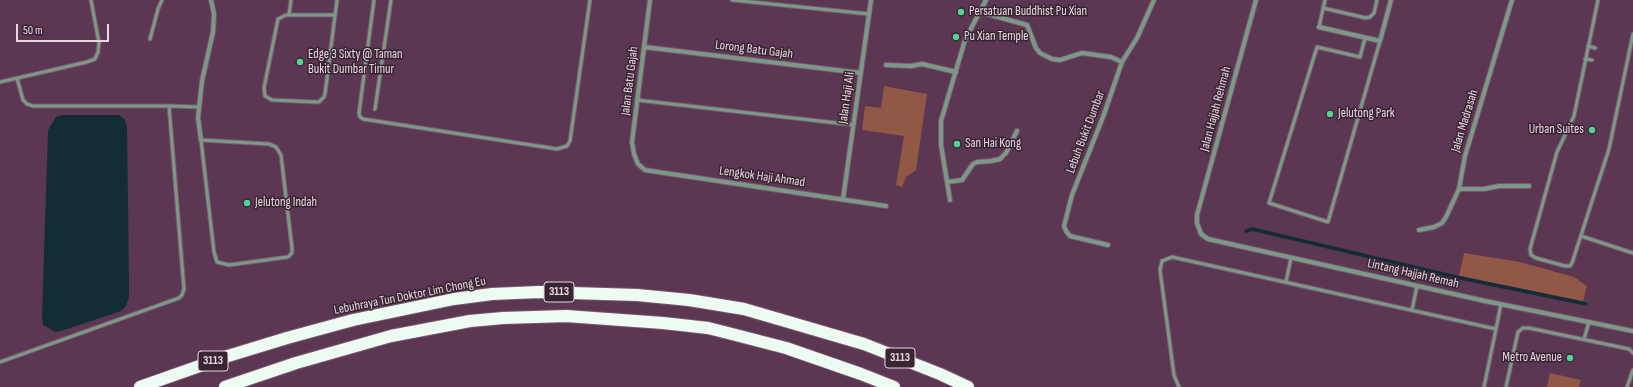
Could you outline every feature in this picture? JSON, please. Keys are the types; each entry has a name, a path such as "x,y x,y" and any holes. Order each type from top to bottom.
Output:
{"highway":[{"name":"Lebuhraya Tun Doktor Lim Chong Eu","path":"140,387 228,356 353,320 454,299 492,294 539,292 637,295 689,300 744,310 864,344 940,374 968,387"},
{"name":"3113","path":"225,387 296,363 392,336 476,321 503,318 566,316 663,323 715,330 786,348 894,387"}],"street":[{"path":"201,140 198,118 202,81 213,32 214,14 211,0"},
{"name":"Jalan Batu Gajah","path":"638,164 634,154 632,142 650,0"},
{"name":"Jalan Haji Ali","path":"844,199 871,0"},
{"path":"950,200 941,145 941,121 965,40 986,0"},
{"name":"Lebuh Bukit Dumbar","path":"1108,245 1070,236 1064,226 1072,195 1103,117 1122,62 1137,38 1154,0"},
{"name":"Jalan Hajjah Rehmah","path":"1197,223 1197,215 1256,0"},
{"path":"1319,27 1380,41 1391,0"},
{"name":"Jalan Madrasah","path":"1419,230 1434,227 1442,223 1459,189 1465,156 1512,0"},
{"path":"980,12 1027,25 1036,48 1040,53 1052,59 1060,60 1082,53 1111,57 1122,62"},
{"name":"Lorong Batu Gajah","path":"644,47 861,73"},
{"path":"886,65 911,66 922,64 956,72"},
{"path":"948,182 962,180 973,164 977,162 1000,159 1006,153 1017,131"},
{"name":"Lengkok Haji Ahmad","path":"638,164 645,170 886,206"},
{"path":"1459,189 1484,190 1499,186 1529,186"},
{"name":"Lintang Hajjah Remah","path":"1197,223 1201,234 1208,239 1417,286 1633,331"}],"lane":[{"path":"0,82 87,62 94,59 98,52 99,43 91,0"},
{"path":"150,39 162,0"},
{"path":"289,15 291,0"},
{"path":"335,15 289,15 280,17 277,22 264,92 265,96 272,100 315,102 322,100 325,94 337,0"},
{"path":"374,0 359,113 360,117 363,119 557,149 567,146 570,141 590,0"},
{"path":"374,109 391,0"},
{"path":"732,0 868,14"},
{"path":"1319,27 1325,0"},
{"path":"1324,8 1366,18 1370,17 1374,13 1377,0"},
{"path":"1598,0 1574,116 1558,152 1530,252 1531,255 1536,258 1565,266 1570,266 1572,263 1609,149 1633,34"},
{"path":"1365,38 1360,57 1317,47 1268,203 1328,222 1380,41"},
{"path":"1588,46 1595,48"},
{"path":"1623,54 1628,55"},
{"path":"1585,59 1592,60"},
{"path":"1621,65 1626,66"},
{"path":"17,78 23,100 27,104 33,106 199,107"},
{"path":"638,100 854,125"},
{"path":"0,362 179,298 182,295 184,289 169,106"},
{"path":"201,140 269,144 276,148 281,155 292,248 292,253 288,257 229,265 217,262 214,252 201,140"},
{"path":"1581,236 1633,253"},
{"path":"1179,387 1174,375 1160,278 1162,261 1172,257 1496,328"},
{"path":"1286,282 1291,258"},
{"path":"1412,310 1417,286"},
{"path":"1484,387 1501,304"},
{"path":"1584,339 1589,322"},
{"path":"1506,387 1518,332 1523,328 1629,349 1633,353"},
{"path":"1626,387 1633,370"}],"shaded area":[{"path":"884,86 927,94 916,170 906,177 902,187 896,185 904,136 862,130 865,106 881,108"},
{"path":"1464,253 1520,262 1574,277 1587,286 1583,301 1459,276"},
{"path":"1550,373 1581,380 1579,387 1547,387"}],"water":[{"path":"62,115 119,115 125,120 127,127 129,297 126,306 121,311 55,332 43,325 42,317 48,130 56,117"}],"waterway":[{"path":"1246,231 1252,229 1456,277 1586,304"}],"place":[{"name":"Persatuan Buddhist Pu Xian","path":"961,12"},
{"name":"Pu Xian Temple","path":"956,37"},
{"name":"Edge 3 Sixty @ Taman Bukit Dumbar Timur","path":"300,62"},
{"name":"Jelutong Park","path":"1330,114"},
{"name":"Urban Suites","path":"1592,130"},
{"name":"San Hai Kong","path":"957,144"},
{"name":"Jelutong Indah","path":"247,203"},
{"name":"Metro Avenue","path":"1570,358"}]}
